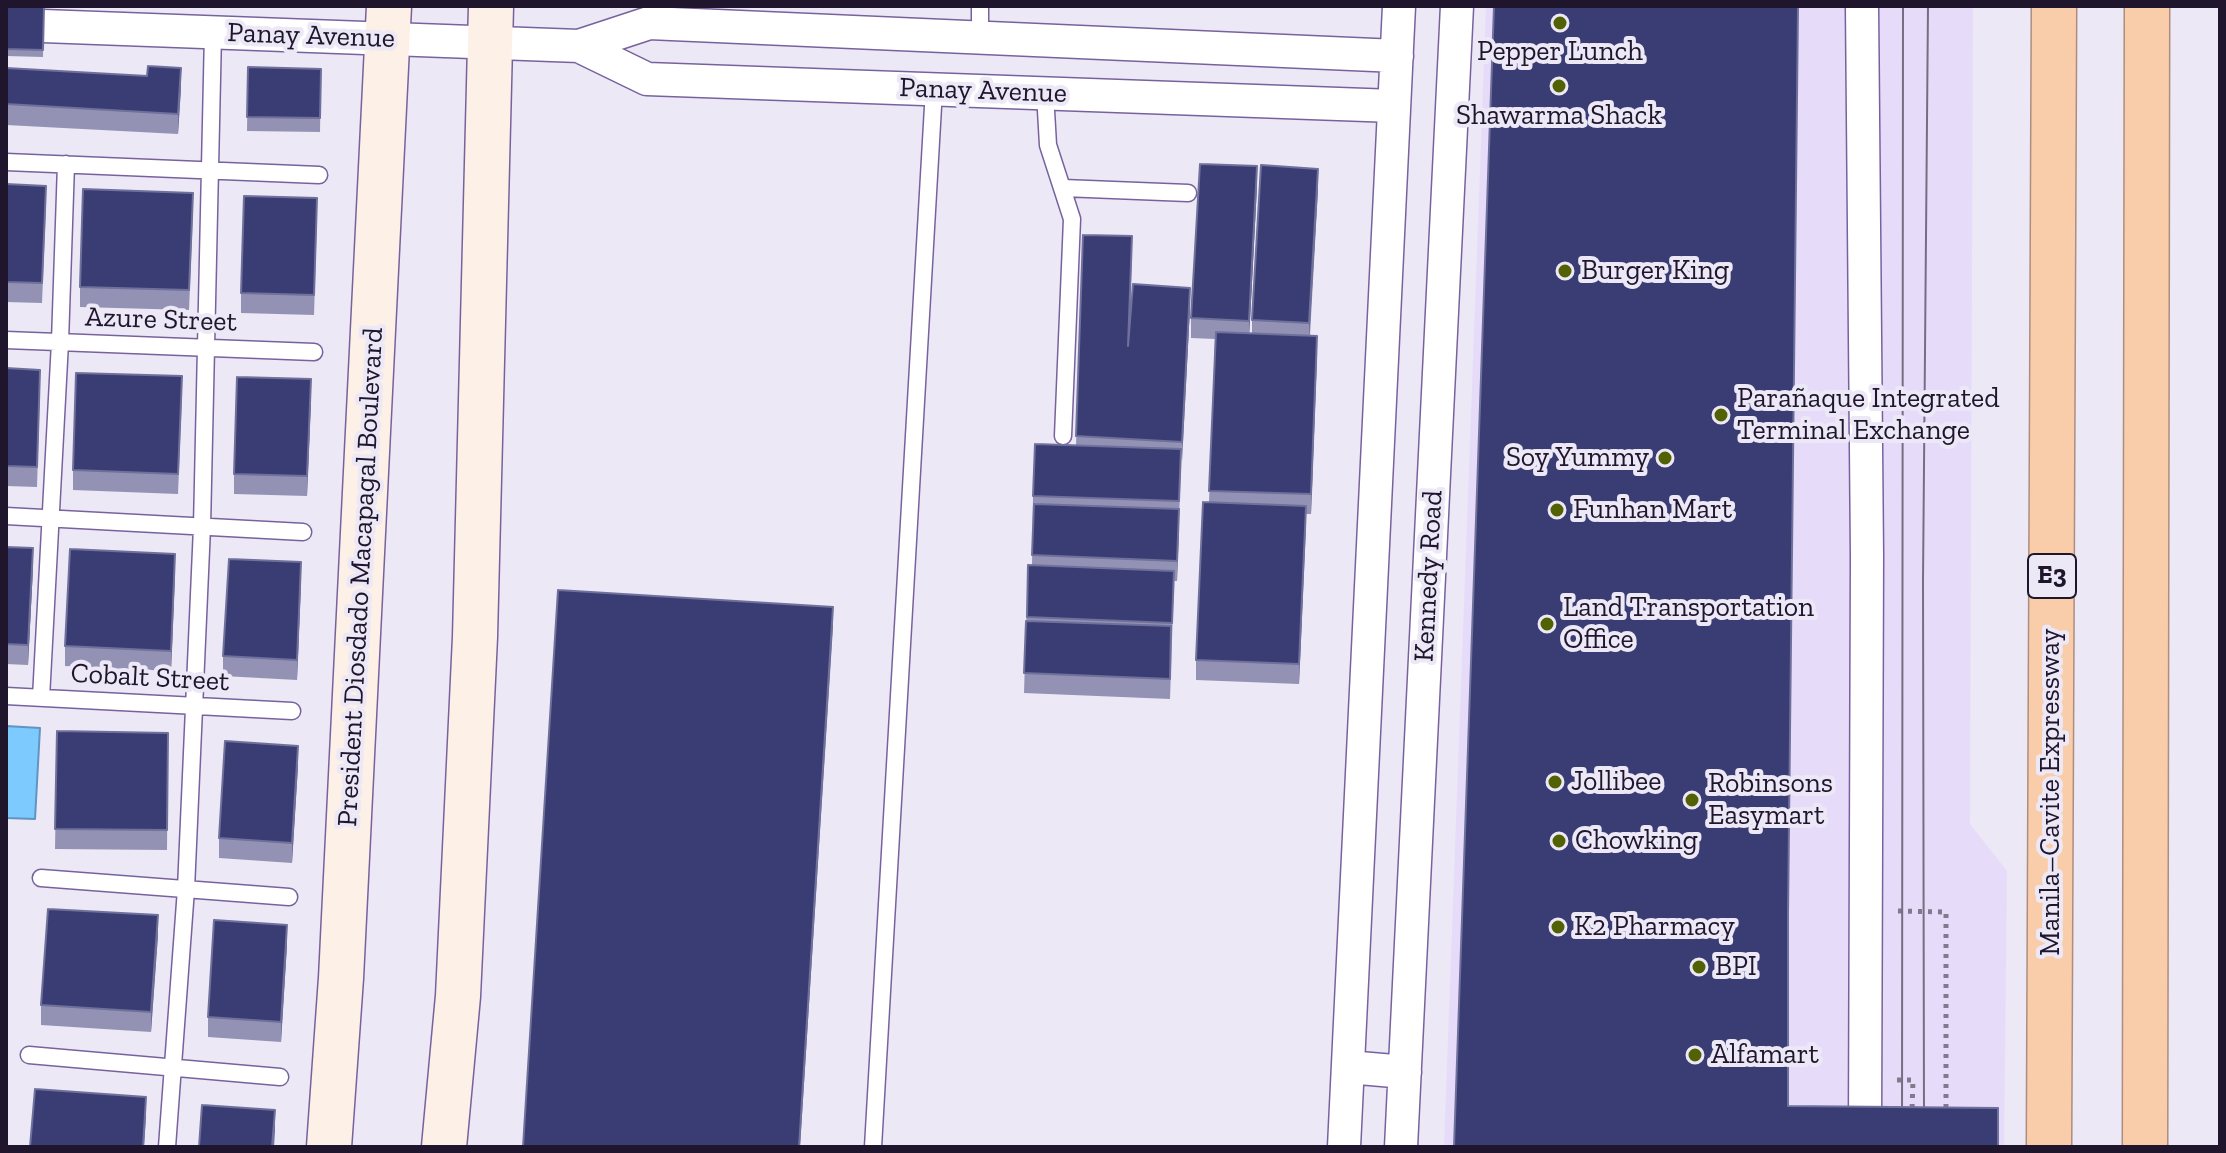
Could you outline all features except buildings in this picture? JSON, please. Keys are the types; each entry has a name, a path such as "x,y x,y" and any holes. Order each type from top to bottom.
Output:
{"highway":[{"name":"Manila–Cavite Expressway","path":"2049,1147 2054,6"},
{"path":"2145,1147 2147,6"}],"main road":[{"name":"President Diosdado Macapagal Boulevard","path":"329,1147 341,978 389,23"},
{"path":"444,1147 458,996 475,637 490,24"}],"street":[{"name":"Kennedy Road","path":"1344,1147 1399,6"},
{"name":"Kennedy Road","path":"1401,1147 1457,6"},
{"path":"1862,6 1867,556 1865,1127"},
{"name":"Panay Avenue","path":"579,46 649,23 980,22 1397,56"},
{"name":"Panay Avenue","path":"43,26 213,33 389,23 490,24 579,46 647,79 1394,106"},
{"path":"1348,1067 1405,1072"}],"lane":[{"path":"167,1147 186,889 202,527 213,33"},
{"path":"873,1147 934,89"},
{"path":"1045,93 1048,145 1072,219 1063,436"},
{"path":"6,162 319,175"},
{"path":"41,698 66,164"},
{"path":"1063,188 1188,193"},
{"name":"Azure Street","path":"6,340 314,352"},
{"path":"6,516 303,532"},
{"name":"Cobalt Street","path":"6,696 292,711"},
{"path":"41,878 289,897"},
{"path":"29,1055 280,1077"}],"path":[{"path":"1889,911 1946,912 1946,1127"}],"shaded area":[{"name":"Parañaque Integrated Terminal Exchange","path":"1486,6 1973,6 1970,824 2007,871 2004,1147 1444,1147"}],"water":[{"path":"6,726 40,728 35,819 6,818"}],"tram line":[{"path":"1902,1124 1903,6"},
{"path":"1924,1125 1923,580 1928,6"}],"place":[{"name":"Pepper Lunch","path":"1560,23"},
{"name":"Shawarma Shack","path":"1559,86"},
{"name":"Burger King","path":"1565,271"},
{"name":"Parañaque Integrated Terminal Exchange","path":"1721,415"},
{"name":"Soy Yummy","path":"1665,458"},
{"name":"Funhan Mart","path":"1557,510"},
{"name":"Land Transportation Office","path":"1547,624"},
{"name":"Jollibee","path":"1555,782"},
{"name":"Robinsons Easymart","path":"1692,800"},
{"name":"Chowking","path":"1559,841"},
{"name":"K2 Pharmacy","path":"1558,927"},
{"name":"BPI","path":"1699,967"},
{"name":"Alfamart","path":"1695,1055"}]}
